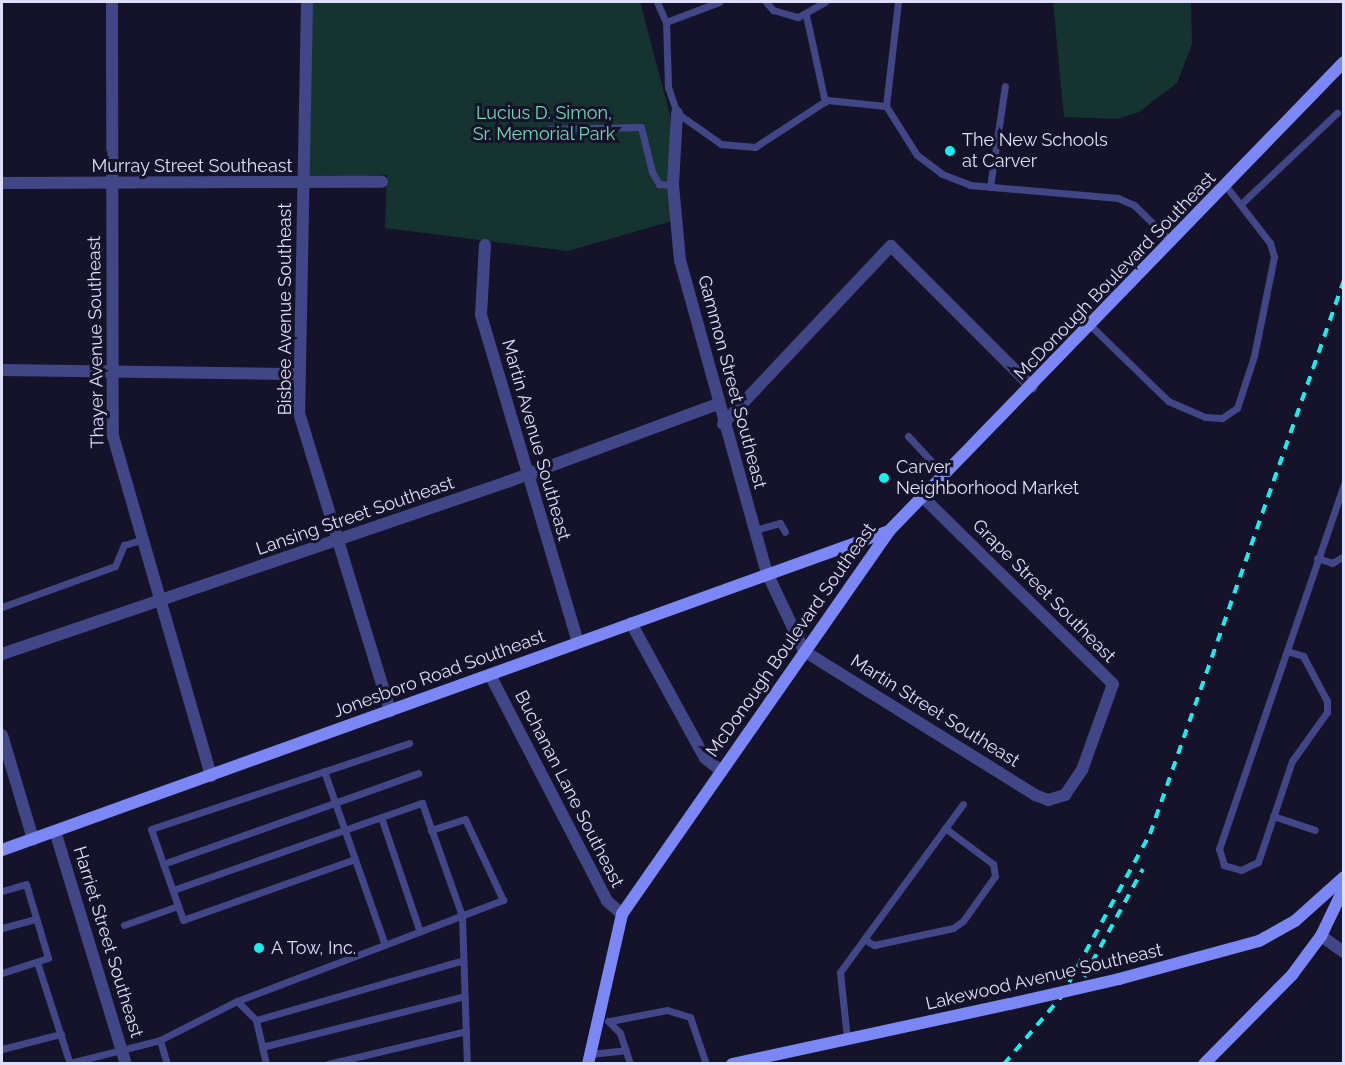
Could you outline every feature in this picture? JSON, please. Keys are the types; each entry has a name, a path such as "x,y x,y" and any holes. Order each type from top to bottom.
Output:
{"main road":[{"name":"McDonough Boulevard Southeast","path":"589,1059 622,914 720,770 889,531 1032,387 1344,62"},
{"name":"Jonesboro Road Southeast","path":"2,850 889,531"},
{"name":"Lakewood Avenue Southeast","path":"736,1063 1119,979 1258,941 1294,921 1344,877"},
{"path":"1204,1064 1292,975 1321,936 1344,888"}],"street":[{"name":"Thayer Avenue Southeast","path":"112,2 112,373 116,456 211,776"},
{"name":"Bisbee Avenue Southeast","path":"307,2 299,413 390,711"},
{"name":"Gammon Street Southeast","path":"677,113 673,185 681,260 723,424 767,573 804,651"},
{"name":"Murray Street Southeast","path":"2,183 112,185 382,182"},
{"name":"Martin Avenue Southeast","path":"485,245 482,315 578,642"},
{"path":"723,424 891,246 1032,387"},
{"path":"2,370 300,374"},
{"name":"Lansing Street Southeast","path":"2,654 159,603 718,404"},
{"name":"Grape Street Southeast","path":"924,498 1113,684 1075,784 1065,795 1048,800"},
{"path":"631,623 705,758 720,770"},
{"name":"Martin Street Southeast","path":"804,651 1048,800"},
{"name":"Buchanan Lane Southeast","path":"490,675 607,902 622,914"},
{"path":"2,735 33,839"},
{"name":"Harriet Street Southeast","path":"55,831 124,1058"},
{"path":"1321,936 1344,952"}],"lane":[{"path":"657,2 666,22 668,87 677,113 688,126 721,144 755,147 825,102 886,106"},
{"path":"666,22 719,2"},
{"path":"766,2 786,16 806,15 825,2"},
{"path":"898,2 886,106 916,155 955,181 990,187 1118,198 1134,205 1172,242"},
{"path":"806,15 825,102"},
{"path":"990,187 1005,86"},
{"path":"1242,203 1337,114"},
{"path":"550,129 641,127 652,172 659,184 673,185"},
{"path":"1091,326 1168,401 1205,417 1222,418 1237,408 1254,357 1274,257 1242,203 1226,186"},
{"path":"908,436 945,476"},
{"path":"1287,651 1304,656 1327,701 1327,712 1292,761 1258,862 1250,869 1224,865 1219,849 1344,483"},
{"path":"755,530 780,523 784,532"},
{"path":"2,607 115,566 124,545 140,540"},
{"path":"1317,558 1332,563 1344,556"},
{"path":"355,859 183,920 151,829 409,743"},
{"path":"324,771 385,945"},
{"path":"164,864 418,772"},
{"path":"173,891 422,803 462,916 467,1064"},
{"path":"847,1039 837,984 864,939 963,804"},
{"path":"1273,816 1315,830"},
{"path":"381,817 420,932"},
{"path":"37,962 70,1063 124,1058 237,1001 503,900 465,819 431,830"},
{"path":"864,939 874,945 953,928 963,921 995,876 993,864 945,828"},
{"path":"2,891 26,884 48,958 2,973"},
{"path":"124,925 178,906"},
{"path":"2,928 36,919"},
{"path":"256,1020 464,960"},
{"path":"262,1047 465,996"},
{"path":"237,1001 256,1020 266,1064"},
{"path":"597,1021 610,1021 667,1010 690,1017 706,1064"},
{"path":"610,1021 626,1050 630,1064"},
{"path":"328,1064 466,1031"},
{"path":"2,1049 61,1034"},
{"path":"160,1040 167,1064"},
{"path":"589,1059 626,1050"}],"green space":[{"name":"Lucius D. Simon, Sr. Memorial Park","path":"311,2 640,2 670,115 672,221 568,251 385,228 387,175 308,179"},
{"path":"1053,2 1191,2 1192,44 1177,83 1139,112 1117,119 1064,117"}],"railway":[{"path":"1004,1064 1061,997 1150,834 1344,280"},
{"path":"1084,977 1143,869"}],"place":[{"name":"The New Schools at Carver","path":"950,151"},
{"name":"Carver Neighborhood Market","path":"884,478"},
{"name":"A Tow, Inc.","path":"259,948"}]}
